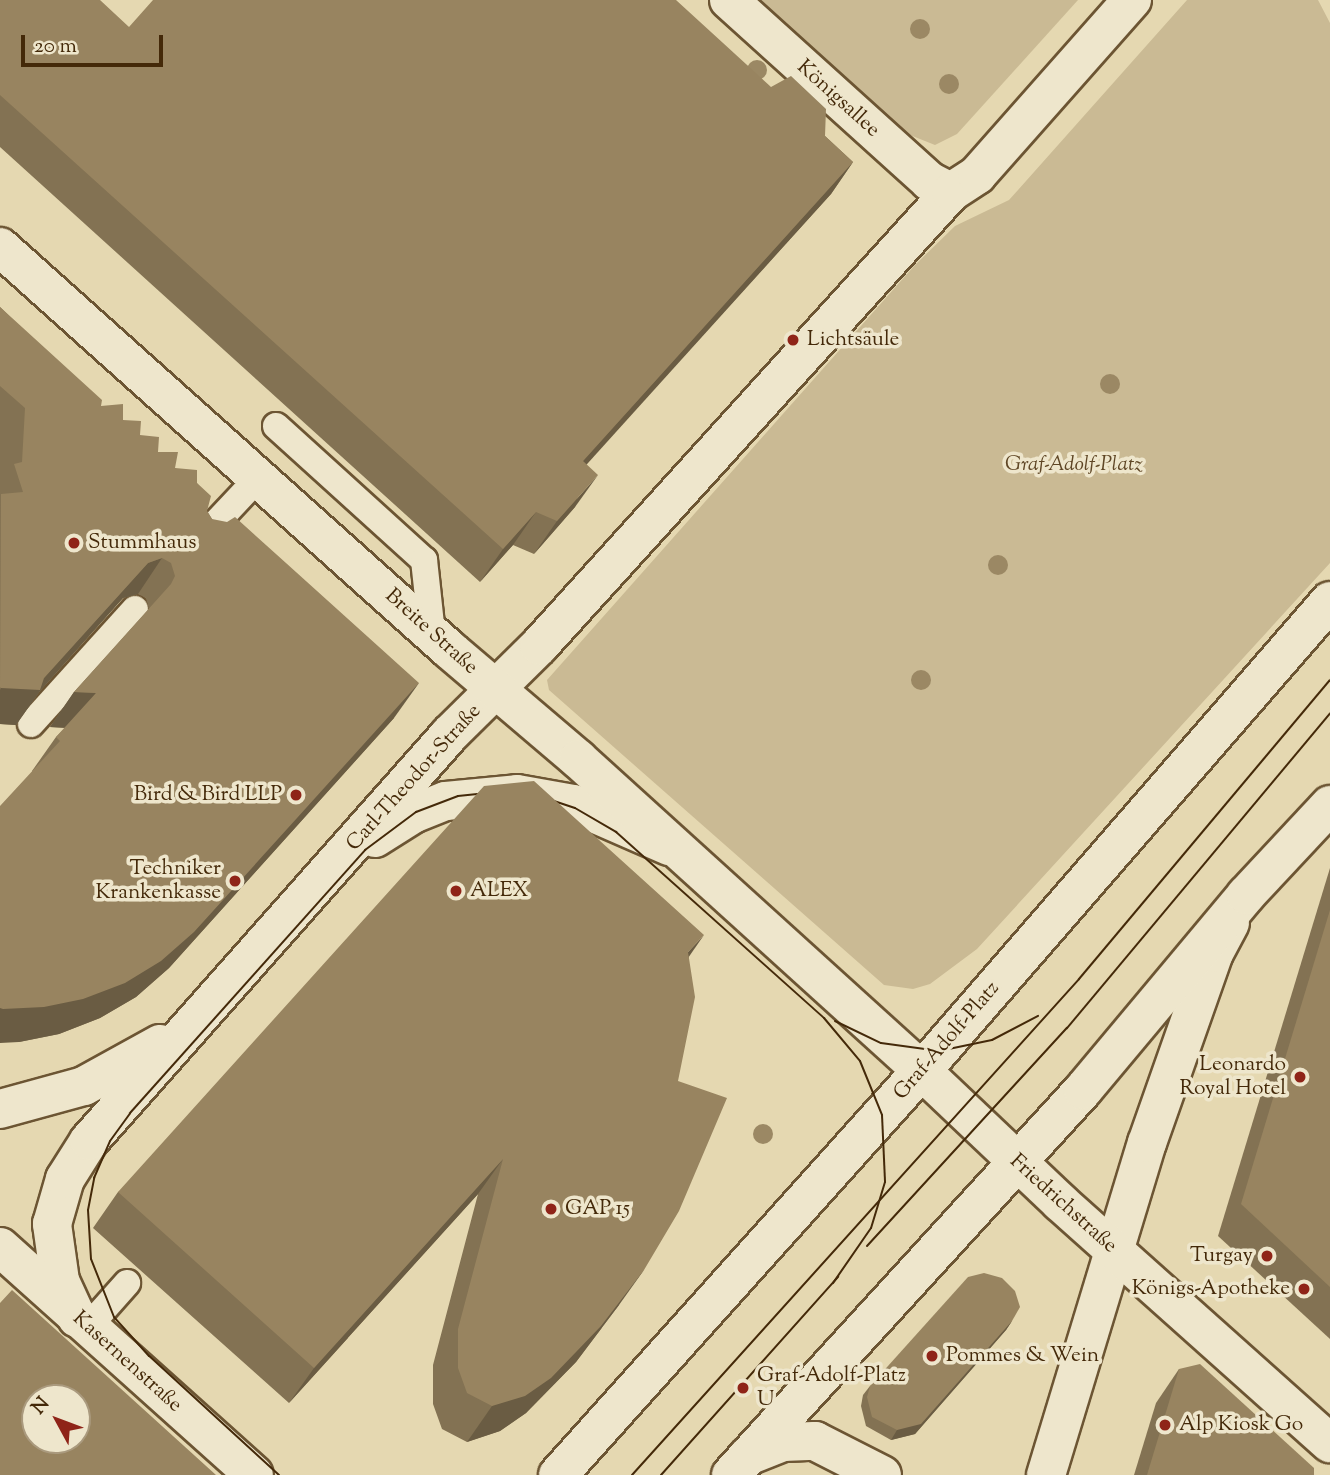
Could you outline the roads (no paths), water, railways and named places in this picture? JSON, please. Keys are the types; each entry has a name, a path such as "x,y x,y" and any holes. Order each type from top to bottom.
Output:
{"main road":[{"name":"Königsallee","path":"729,0 929,181 951,192"},
{"path":"495,688 560,622 951,192 977,175 1132,0"},
{"name":"Breite Straße","path":"0,247 861,1017"},
{"name":"Graf-Adolf-Platz","path":"558,1475 921,1070 1330,601"},
{"name":"Carl-Theodor-Straße","path":"83,1323 60,1282 52,1242 56,1203 65,1179 89,1141 495,688"},
{"name":"Carl-Theodor-Straße","path":"333,867 413,814 446,801 487,794 559,800 676,849"},
{"path":"739,1466 1083,1090 1246,895 1330,805"},
{"path":"1044,1466 1214,953 1246,895"},
{"name":"Carl-Theodor-Straße","path":"0,1109 58,1096 114,1072 166,1040 214,1001"},
{"name":"Friedrichstraße","path":"861,1017 1114,1251 1330,1443"},
{"name":"Kasernenstraße","path":"0,1247 254,1475"},
{"path":"739,1466 783,1442 815,1441 882,1475"}],"lane":[{"path":"276,426 424,560 432,634"},
{"path":"198,542 259,477"},
{"path":"32,724 135,609"},
{"path":"83,1323 127,1283"}],"tram line":[{"path":"632,1475 1079,979 1330,680"},
{"path":"867,1246 1067,1028 1330,713"},
{"path":"279,1475 149,1356 114,1317 91,1259 88,1210 94,1178 110,1141 130,1113 365,850 416,812 458,796 497,792"},
{"path":"536,795 575,808 616,832 824,1018 860,1061 882,1115 885,1182 871,1228 833,1283"},
{"path":"835,1021 881,1043 939,1051 992,1040 1038,1016"},
{"path":"661,1475 838,1277"}],"place":[{"name":"Lichtsäule","path":"793,340"},
{"name":"Stummhaus","path":"74,543"},
{"name":"Bird & Bird LLP","path":"296,795"},
{"name":"Techniker Krankenkasse","path":"235,881"},
{"name":"ALEX","path":"456,891"},
{"name":"Leonardo Royal Hotel","path":"1300,1077"},
{"name":"GAP 15","path":"551,1209"},
{"name":"Turgay","path":"1267,1256"},
{"name":"Königs-Apotheke","path":"1304,1289"},
{"name":"Pommes & Wein","path":"932,1356"},
{"name":"Graf-Adolf-Platz U","path":"743,1388"},
{"name":"Alp Kiosk Go","path":"1165,1425"}]}
